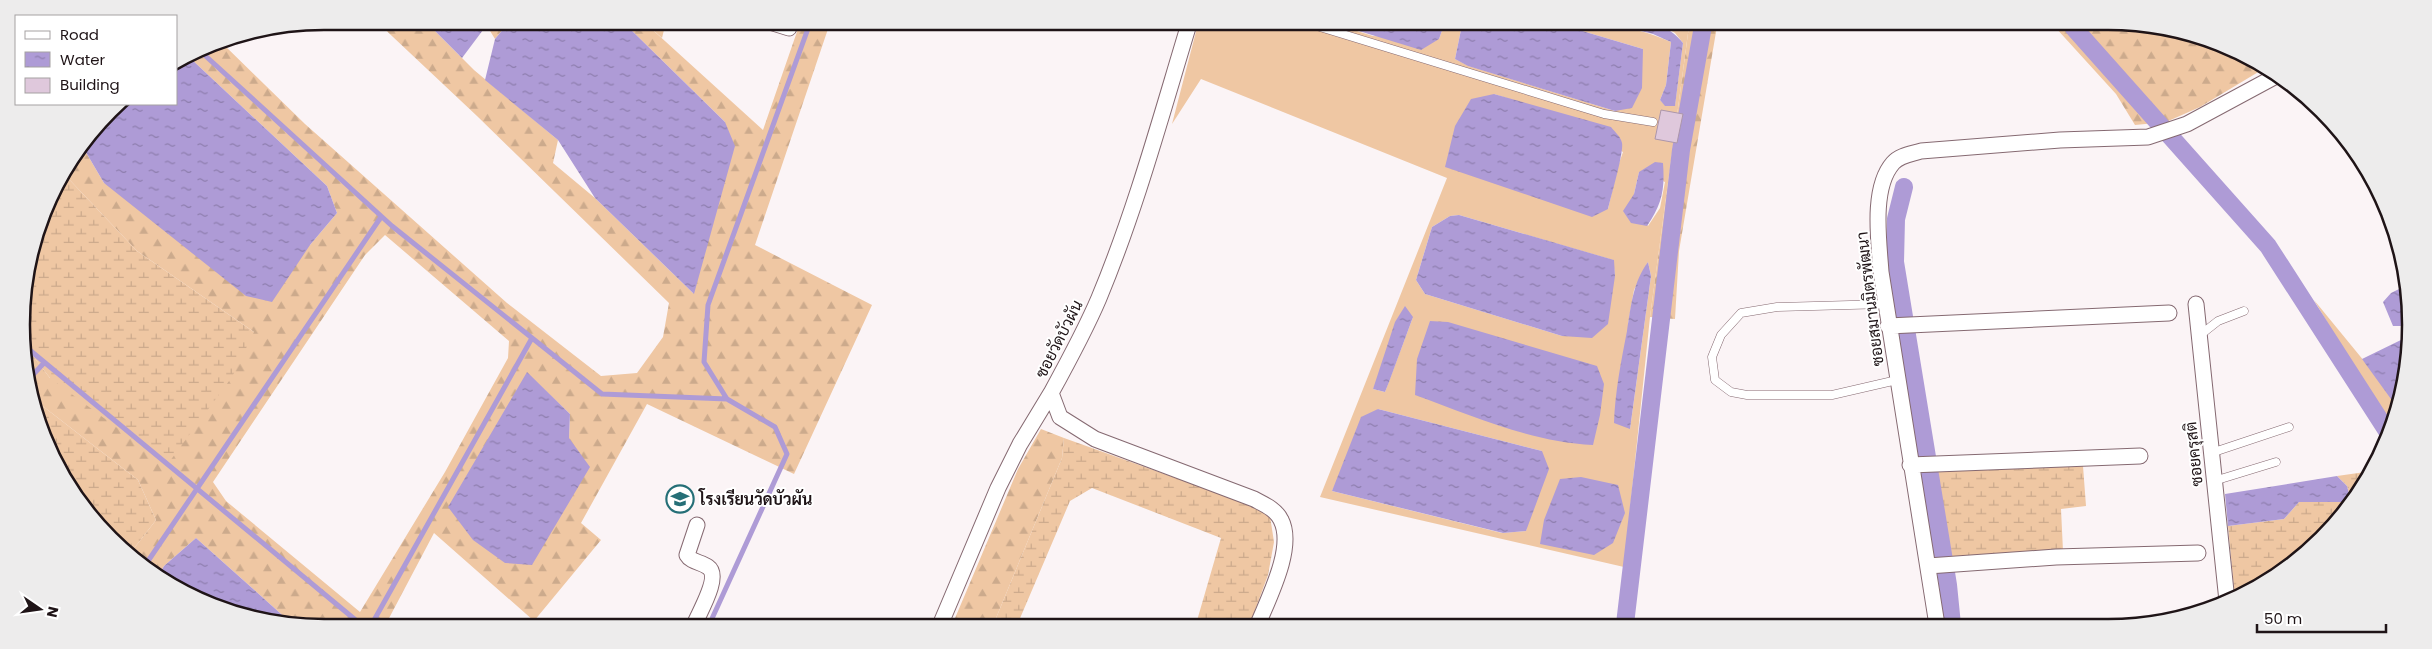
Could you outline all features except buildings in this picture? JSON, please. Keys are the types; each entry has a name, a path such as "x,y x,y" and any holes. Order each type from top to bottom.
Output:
{"street":[{"name":"ซอยวัดบัวผัน","path":"1187,30 1135,200 1109,271 1077,346 1051,393 1060,417 1095,439 1254,499 1270,508 1281,519 1286,534 1285,550 1260,619"},
{"name":"ซอยสมานมิตรพัฒนา","path":"1936,619 1888,326 1878,218 1882,186 1887,171 1894,161 1921,151 2060,140 2148,137 2165,133 2187,124 2270,79"},
{"name":"ซอยครุสติ","path":"2196,304 2226,594"},
{"path":"1888,326 2169,313"},
{"path":"944,619 998,488 1020,444 1051,393"},
{"path":"1910,465 2140,456"},
{"path":"697,525 688,555 689,558 709,568 712,572 712,585 697,619"},
{"path":"1928,566 2056,557 2198,553"}],"lane":[{"path":"1330,30 1604,114 1653,122"},
{"path":"1886,304 1778,307 1741,313 1721,335 1712,357 1715,380 1731,392 1747,395 1832,395 1897,380"},
{"path":"2199,336 2218,321 2244,311"},
{"path":"2212,453 2289,427"},
{"path":"2214,481 2276,462"}],"green space":[{"path":"386,30 434,30 474,70 558,140 553,163 595,198 693,293 725,122 631,30 653,30 763,130 798,30 828,30 755,245 872,305 794,474 647,404 581,523 601,540 536,619 532,619 434,533 389,619 324,619 283,615 196,538 162,570 134,549 156,520 138,480 41,405 32,355 50,378 254,332 137,251 68,178 86,152 104,183 310,245 337,213 327,186 193,61 226,47 305,124 507,303 601,376 637,373 663,337 669,303","holes":["385,235 509,341 508,358 445,472 360,612 226,501 213,482 365,255","527,373 570,414 569,438"]},
{"path":"489,30 502,30 495,39"},
{"path":"653,30 664,30 662,38"},
{"path":"1196,30 1354,30 1373,36 1439,39 1442,30 1461,30 1455,59 1469,66 1615,111 1643,49 1579,30 1634,30 1671,42 1666,85 1660,100 1666,106 1675,105 1683,43 1670,30 1688,30 1650,317 1624,567 1320,497 1447,178 1201,79 1172,124","holes":["1494,94 1535,107 1623,152 1608,209","1639,172 1665,182 1660,208 1648,226 1634,194","1459,215 1613,260 1615,276 1562,336 1425,294 1416,280 1432,227 1450,216","1648,262 1651,276 1630,429 1628,324 1634,290","1413,317 1385,392 1373,389","1378,409 1542,451 1526,531 1502,533 1332,491"]},
{"path":"1688,30 1716,30 1679,251 1675,319 1650,317"},
{"path":"2058,30 2127,31 2165,36 2220,52 2259,72 2200,107 2166,122 2135,125 2116,94"},
{"path":"68,178 137,251 254,332 232,377 167,465 50,378 32,355 31,305 40,248 52,212"},
{"path":"2314,300 2378,378 2392,400 2386,418"},
{"path":"41,405 138,480 156,520 134,549 116,533 91,504 69,472 52,437"},
{"path":"1041,429 1064,438 1062,458 996,619 955,619 1018,469"},
{"path":"1064,438 1237,500 1270,516 1274,542 1268,575 1252,619 1197,619 1221,538 1092,488 1070,501 1020,619 996,619 1062,458"},
{"path":"2083,466 2086,506 2061,509 2063,551 1934,558 1921,476 1929,470"},
{"path":"2363,472 2349,493 2347,486 2337,476"},
{"path":"2299,502 2342,502 2329,519 2302,546 2255,580 2234,591 2228,526 2284,519"}],"water":[{"path":"434,30 483,30 462,58"},
{"path":"502,30 631,30 725,122 735,146 694,294 595,198 558,140 485,80 495,39"},
{"path":"1356,30 1442,30 1439,39 1421,50"},
{"path":"1461,30 1579,30 1643,49 1642,88 1632,108 1615,111 1468,66 1455,59"},
{"path":"1637,30 1668,30 1683,43 1675,106 1665,106 1660,100 1666,85 1671,42"},
{"path":"193,61 327,186 337,213 310,245 272,302 246,296 104,183 86,152 91,145 128,105 178,105 178,68"},
{"path":"1494,94 1611,127 1620,139 1622,148 1608,209 1592,217 1445,167 1455,126 1471,99"},
{"path":"1655,162 1663,163 1663,189 1659,204 1647,226 1631,223 1623,211 1634,194 1639,172"},
{"path":"1459,215 1614,260 1615,276 1608,324 1592,338 1562,336 1425,294 1416,280 1432,227 1450,216"},
{"path":"1648,262 1651,276 1630,429 1614,423 1616,400 1633,295 1639,278"},
{"path":"2399,289 2402,326 2393,326 2383,302 2391,293"},
{"path":"1405,306 1413,317 1389,382 1385,392 1373,389 1395,322"},
{"path":"1430,321 1448,322 1597,366 1604,384 1600,415 1593,445 1547,439 1502,427 1415,395 1417,359"},
{"path":"2401,340 2392,401 2362,359"},
{"path":"527,372 570,414 569,438 590,467 532,565 505,563 473,540 448,507"},
{"path":"1378,409 1542,451 1549,469 1526,531 1503,533 1332,491 1361,417"},
{"path":"2337,476 2347,486 2349,493 2342,502 2299,502 2284,519 2228,526 2225,494"},
{"path":"1581,477 1618,485 1625,513 1613,543 1594,555 1540,544 1544,520 1560,479"},
{"path":"196,538 283,615 248,609 212,597 177,580 162,570"}],"waterway":[{"path":"727,399 704,362 708,305 807,30"},
{"path":"1626,619 1681,150 1702,30"},
{"path":"2076,30 2268,246 2384,426"},
{"path":"205,55 392,226 602,394 727,399 775,427 787,454 712,619"},
{"path":"1904,187 1896,219 1895,262 1948,585 1951,619"},
{"path":"148,560 381,217"},
{"path":"375,619 532,338"},
{"path":"32,352 354,619"},
{"path":"35,373 44,363"}],"place":[{"name":"โรงเรียนวัดบัวผัน","path":"680,499"}]}
